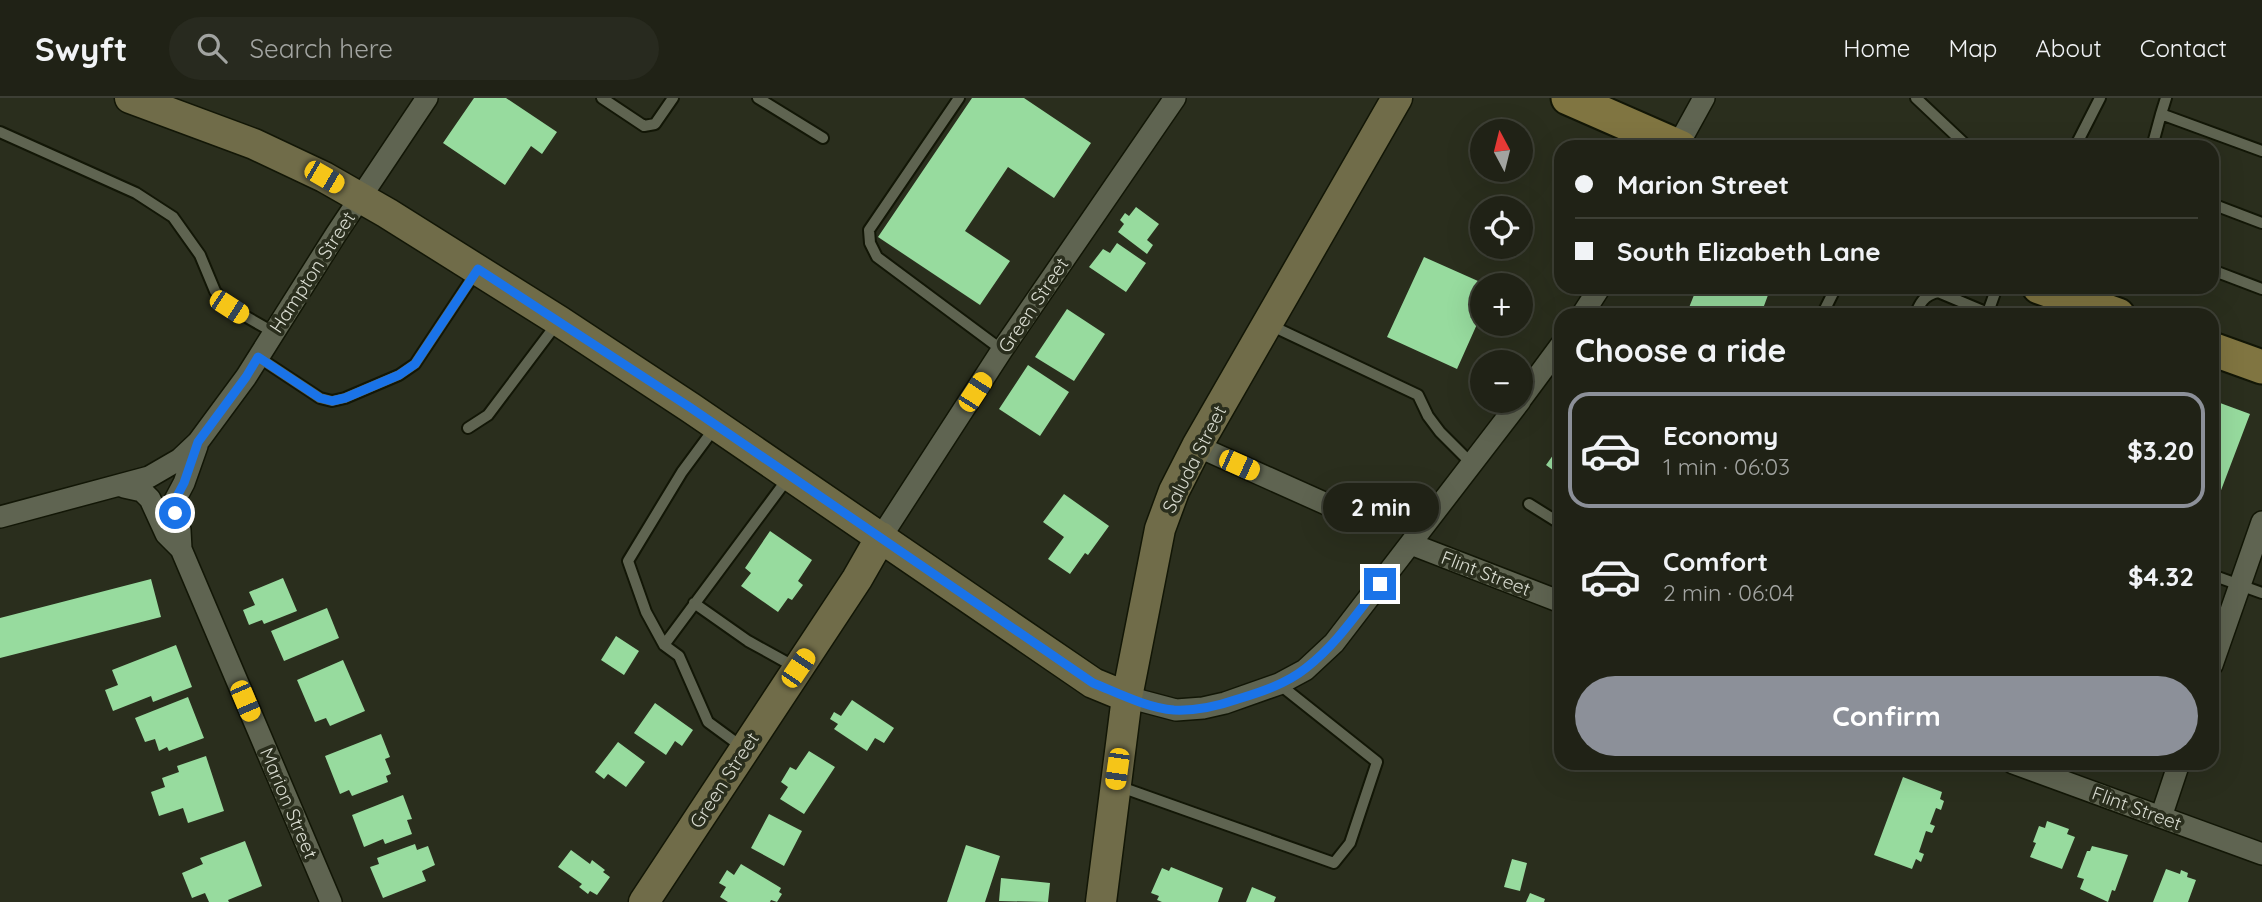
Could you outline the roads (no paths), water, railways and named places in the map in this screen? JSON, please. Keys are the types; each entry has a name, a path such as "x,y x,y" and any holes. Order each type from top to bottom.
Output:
{"main road":[{"path":"130,98 254,144 361,198 559,321 1093,683 1127,697"},
{"name":"Saluda Street","path":"1101,902 1127,697 1160,529 1174,491 1197,446 1397,98"},
{"path":"1568,98 1662,140"},
{"path":"2067,296 2099,308"},
{"path":"2219,352 2262,367"},
{"name":"Green Street","path":"644,902 857,579 881,537"}],"street":[{"name":"Hampton Street","path":"0,517 149,477 165,469 198,442 246,377 427,98"},
{"name":"Green Street","path":"881,537 1002,350 1175,98"},
{"path":"1682,140 1704,98"},
{"path":"1533,383 1554,354"},
{"path":"1127,697 1162,708 1203,708 1259,693 1305,670 1334,643 1510,413"},
{"name":"Marion Street","path":"198,442 175,500 181,549 331,902"},
{"path":"1197,446 1362,520"},
{"name":"Marion Street","path":"123,484 124,487 142,491 150,499 166,534 181,549"},
{"path":"2219,644 2262,522"},
{"name":"Flint Street","path":"1410,544 1554,599"},
{"name":"Flint Street","path":"2032,770 2262,854"},
{"path":"2161,817 2177,770"}],"lane":[{"path":"602,98 644,126 655,124 673,98"},
{"path":"758,98 823,138"},
{"path":"959,98 869,230 870,243 877,257 1002,350"},
{"path":"1916,98 1961,140"},
{"path":"2079,140 2100,98"},
{"path":"2154,140 2166,98"},
{"path":"2161,114 2262,151"},
{"path":"0,132 136,193 173,217 200,255 215,291 229,307 273,332"},
{"path":"2219,207 2262,223"},
{"path":"258,357 320,398 332,401 345,398 399,375 415,364 478,269"},
{"path":"2219,273 2262,289"},
{"path":"1918,308 1920,301 1930,294"},
{"path":"1942,294 1974,308"},
{"path":"468,428 488,415 559,321"},
{"path":"1268,324 1418,395 1428,416 1440,432 1472,464"},
{"path":"716,426 682,472 628,561 646,612 664,645 679,656 708,722 745,749"},
{"path":"664,645 789,475"},
{"path":"1528,504 1554,520"},
{"path":"2219,578 2262,593"},
{"path":"694,603 748,641 798,668"},
{"path":"1115,785 1334,863 1350,843 1377,762 1279,684"}]}
